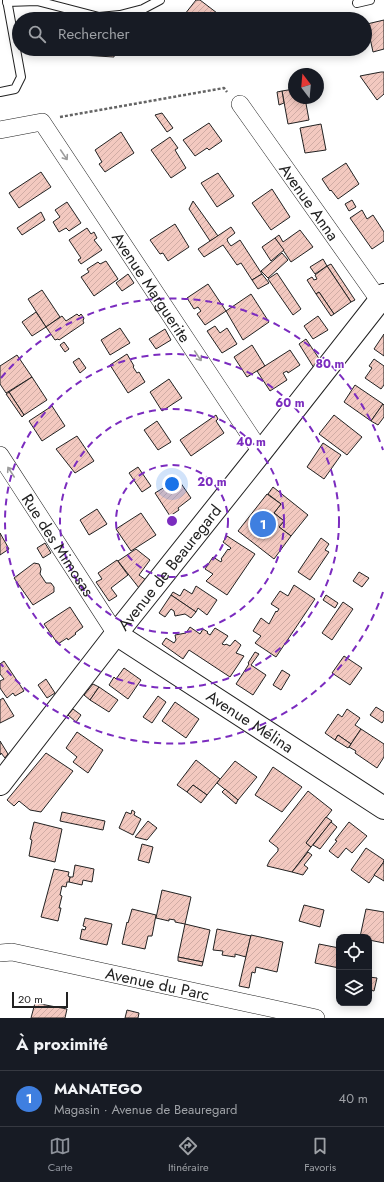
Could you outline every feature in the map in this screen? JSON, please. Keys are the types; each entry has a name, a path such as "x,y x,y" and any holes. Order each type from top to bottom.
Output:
{"street":[{"name":"Avenue Anna","path":"240,104 382,297"},
{"path":"0,130 42,122"},
{"name":"Avenue Marguerite","path":"42,122 261,452"},
{"name":"Avenue de Beauregard","path":"0,784 116,634 382,297"},
{"name":"Rue des Mimosas","path":"0,455 116,634"},
{"name":"Avenue Mélina","path":"116,634 384,808"},
{"name":"Avenue du Parc","path":"0,952 12,952 316,1018"}],"lane":[{"path":"131,12 142,9 160,0"},
{"path":"357,3 370,0"},
{"path":"12,28 7,1 37,2 78,12"},
{"path":"0,92 15,89 21,77 17,56"}],"path":[{"path":"42,122 51,118 224,88 240,104"}],"building":[{"path":"196,0 200,0 216,12 187,12"},
{"path":"384,20 384,49 373,52 372,47 372,23"},
{"path":"384,72 384,94 377,100 360,76"},
{"path":"288,90 288,104 306,104 309,120 288,124 282,91"},
{"path":"282,91 284,103 279,105 277,92"},
{"path":"162,113 173,128 167,132 155,115"},
{"path":"209,123 222,141 209,150 207,148 195,156 183,140"},
{"path":"321,124 326,150 305,153 300,128"},
{"path":"121,132 134,153 105,172 99,164 102,162 95,150"},
{"path":"170,137 178,148 175,150 186,168 171,178 151,150"},
{"path":"346,163 359,184 338,199 331,190 330,191 322,179"},
{"path":"41,172 51,187 19,208 9,193"},
{"path":"218,173 234,196 217,207 201,183"},
{"path":"272,189 290,217 271,230 252,203"},
{"path":"352,200 356,207 349,211 345,204"},
{"path":"193,201 218,236 210,241 189,209"},
{"path":"67,202 81,223 69,231 66,228 59,232 53,222 60,217 55,210"},
{"path":"362,210 367,219 373,215 384,232 384,241 372,249 350,218"},
{"path":"41,212 45,220 22,235 17,228"},
{"path":"175,224 189,247 168,261 163,253 160,254 150,240"},
{"path":"231,227 235,233 227,239 228,242 231,246 240,240 262,274 252,280 241,263 237,265 223,245 204,257 198,249"},
{"path":"87,228 91,234 94,232 97,238 94,240 102,250 81,264 78,260 81,258 69,240"},
{"path":"300,230 313,247 291,262 275,238 279,235 283,242"},
{"path":"275,238 284,250 271,261 262,247"},
{"path":"282,253 288,260 268,278 261,271"},
{"path":"323,259 327,266 315,274 310,267"},
{"path":"106,261 118,279 94,296 81,277 89,272 87,269 98,262 100,264"},
{"path":"331,264 355,300 351,302 327,266"},
{"path":"327,266 351,302 334,314 319,292 316,294 307,280 312,277 314,280 317,279 315,275"},
{"path":"277,273 301,309 293,315 268,279"},
{"path":"128,274 134,283 122,291 116,283"},
{"path":"262,274 269,283 258,289 252,280"},
{"path":"208,284 226,311 205,325 197,314 201,311 198,307 194,309 187,298"},
{"path":"42,290 60,317 46,327 28,299"},
{"path":"319,292 334,314 331,316 316,294"},
{"path":"251,294 269,322 243,340 226,311"},
{"path":"36,312 46,327 32,336 22,322"},
{"path":"77,314 79,316 81,314 84,318 84,323 59,340 55,340 46,327 62,316 66,321"},
{"path":"318,316 328,330 313,339 304,326"},
{"path":"215,326 220,333 227,328 237,344 222,353 207,331"},
{"path":"120,328 130,343 110,355 101,340"},
{"path":"165,329 171,340 156,349 149,339"},
{"path":"384,334 384,356 374,349"},
{"path":"306,339 320,360 314,368 299,344"},
{"path":"64,342 69,349 65,352 60,345"},
{"path":"252,345 265,366 247,377 234,357"},
{"path":"290,350 300,365 288,373 287,371 283,373 287,380 270,391 257,371"},
{"path":"127,354 134,366 133,367 137,373 139,372 145,382 128,393 110,365"},
{"path":"17,355 32,377 6,393 0,384 0,366"},
{"path":"79,358 86,368 80,373 73,362"},
{"path":"374,359 384,366 384,385 381,389 365,378 372,368 369,366"},
{"path":"32,377 47,400 24,415 9,392"},
{"path":"169,379 182,398 162,411 150,392"},
{"path":"355,385 383,404 371,421 344,402"},
{"path":"9,392 24,415 22,417 6,394"},
{"path":"383,404 384,417 378,425 371,421"},
{"path":"52,406 65,426 42,441 29,421"},
{"path":"216,415 218,419 216,421 224,433 191,456 180,440"},
{"path":"334,415 362,437 347,455 319,434"},
{"path":"157,421 171,442 158,450 144,430"},
{"path":"77,436 94,461 75,473 56,449"},
{"path":"323,443 341,455 324,479 307,467"},
{"path":"138,467 151,486 142,492 129,473"},
{"path":"178,479 191,498 178,508 179,510 170,516 155,493"},
{"path":"273,487 308,515 291,536 279,527 284,521 274,513 281,504 268,494"},
{"path":"267,494 281,504 274,513 284,521 279,527 291,536 274,559 238,531"},
{"path":"97,509 107,524 89,535 80,520"},
{"path":"141,513 156,535 131,551 116,529"},
{"path":"0,533 9,549 0,555"},
{"path":"227,536 255,554 227,595 206,581 213,574 205,569 213,557 221,562 221,559 228,549 229,550 231,548 223,542"},
{"path":"321,538 329,544 325,550 329,552 310,580 298,572"},
{"path":"45,543 51,553 43,558 37,548"},
{"path":"136,549 150,560 139,575 146,580 139,588 118,561"},
{"path":"117,560 128,575 111,588 117,596 109,601 96,582 102,579 98,573"},
{"path":"34,563 39,564 41,569 40,574 46,583 51,583 54,587 54,592 33,605 14,578"},
{"path":"359,572 369,578 362,587 353,581"},
{"path":"294,585 315,599 276,657 255,643 261,636 253,631 261,618 269,624 276,611 277,612 279,609 271,604 280,591 288,596"},
{"path":"196,586 217,600 207,615 198,608 196,612 171,595 173,592 180,596 184,589 192,594"},
{"path":"171,595 196,612 191,618 185,614 175,616 174,611 171,609 165,617 159,613"},
{"path":"326,595 338,603 335,608 323,600"},
{"path":"343,602 353,609 332,640 322,633"},
{"path":"70,607 83,627 68,640 67,638 58,644 44,624"},
{"path":"190,627 200,634 203,629 210,635 215,628 228,636 222,644 230,646 235,640 241,645 236,653 244,656 230,677 189,650 183,659 162,644 166,638 174,643 176,640 175,635 186,633"},
{"path":"255,652 259,654 251,665 266,675 253,695 236,684"},
{"path":"344,656 362,668 350,685 332,673"},
{"path":"4,661 24,691 15,696 13,693 7,698 0,688 0,681 4,679 0,674 0,664"},
{"path":"124,668 141,680 128,699 109,685 114,677 116,679"},
{"path":"282,670 290,675 281,690 273,685"},
{"path":"46,679 55,693 47,698 38,685"},
{"path":"93,684 99,687 90,700 84,695"},
{"path":"99,687 118,700 109,712 90,700"},
{"path":"158,696 166,702 152,723 143,717"},
{"path":"3,698 14,716 0,723 0,700"},
{"path":"175,702 199,719 186,738 162,721"},
{"path":"376,707 384,712 384,720 382,723 370,715"},
{"path":"73,709 81,715 76,722 68,715"},
{"path":"347,709 360,718 355,725 361,729 351,744 338,735 335,740 325,733 338,714 342,717"},
{"path":"361,729 384,744 384,757 377,768 349,747"},
{"path":"77,732 103,750 88,773 73,762 77,757 66,748"},
{"path":"338,735 351,744 348,748 335,740"},
{"path":"0,741 8,754 5,758 1,753 0,755"},
{"path":"46,753 73,771 41,812 30,810 19,801 14,806 7,800"},
{"path":"196,760 220,779 207,795 193,785 187,792 177,785"},
{"path":"235,761 257,777 238,800 217,783"},
{"path":"273,767 302,787 282,812 255,795"},
{"path":"193,785 207,795 201,803 187,792"},
{"path":"225,789 238,800 236,804 222,792"},
{"path":"308,791 332,810 306,843 311,847 292,872 267,866 278,851 278,848 269,841"},
{"path":"132,810 135,812 134,815 141,819 133,835 119,828 126,812 131,814"},
{"path":"62,812 105,821 103,830 60,821"},
{"path":"326,817 332,821 311,847 306,843"},
{"path":"148,821 157,828 147,840 135,837"},
{"path":"34,822 62,829 55,862 29,856 32,840 30,839"},
{"path":"331,822 337,827 320,849 313,845"},
{"path":"349,822 367,836 352,853 346,848 338,858 329,851 337,841 335,840"},
{"path":"142,844 153,847 149,863 138,860"},
{"path":"366,848 384,860 369,883 351,870"},
{"path":"308,852 312,855 304,865 308,868 303,875 292,872"},
{"path":"384,863 384,881 374,875"},
{"path":"75,865 94,869 92,882 83,880 82,885 69,882 70,877 73,877"},
{"path":"54,869 69,872 68,876 70,877 66,887 62,886 60,895 62,896 59,908 61,908 58,921 41,917"},
{"path":"162,890 191,897 185,924 175,922 175,920 169,919 169,921 156,918"},
{"path":"304,905 324,910 320,927 299,921"},
{"path":"132,909 156,915 152,936 148,936 145,949 122,944 127,922 128,923"},
{"path":"366,909 384,912 384,943 372,941 372,934 361,934"},
{"path":"85,918 112,924 107,945 80,939 82,929 85,930 86,927 83,926"},
{"path":"185,924 210,930 203,962 178,957"},
{"path":"217,929 251,936 246,957 235,954 235,957 222,955 223,951 213,950"},
{"path":"251,935 283,942 277,972 256,967 255,973 252,972 249,988 239,986"},
{"path":"319,944 336,947 336,967 315,963"},
{"path":"178,957 203,962 202,966 178,961"},
{"path":"372,977 377,978 374,991 372,990"},
{"path":"35,1003 67,1009 65,1018 31,1018"},
{"path":"127,1010 139,1013 138,1018 125,1018"}],"place":[{"name":"MANATEGO","path":"263,524"}]}
